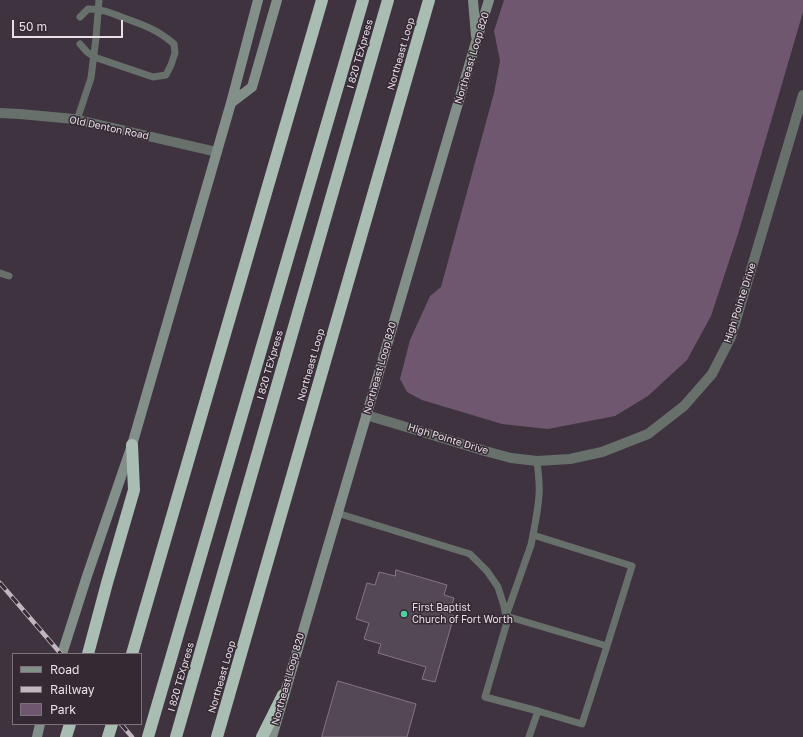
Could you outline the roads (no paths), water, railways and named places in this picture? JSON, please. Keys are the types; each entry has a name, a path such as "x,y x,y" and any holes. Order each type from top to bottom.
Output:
{"highway":[{"path":"132,653 322,0"},
{"name":"I 820 TEXpress","path":"148,737 363,0"},
{"name":"I 820 TEXpress","path":"176,737 388,0"},
{"name":"Northeast Loop","path":"217,737 429,0"},
{"path":"88,653 134,490 132,445"},
{"path":"262,737 283,695"},
{"path":"66,737 70,725"},
{"path":"108,737 112,725"}],"main road":[{"path":"62,653 132,445 231,103 258,0"},
{"path":"231,103 252,87 277,0"},
{"path":"473,0 476,42"},
{"name":"Northeast Loop 820","path":"272,737 283,695 489,0"},
{"path":"37,737 40,725"}],"street":[{"name":"High Pointe Drive","path":"366,415 484,451 511,458 537,461 570,459 602,452 648,434 684,406 712,374 731,337 803,95"},
{"name":"Old Denton Road","path":"0,113 77,120 217,152"}],"lane":[{"path":"77,120 91,78 99,0"},
{"path":"80,17 88,9 99,9 151,27 166,36 174,44 175,53 166,75 153,77 94,57 80,44"},
{"path":"0,273 9,276"},
{"path":"506,616 531,545 536,521 539,494 537,461"},
{"path":"337,514 470,554 487,571 498,587 507,622 485,697 582,724 632,566 533,536"},
{"path":"506,616 607,646"},
{"path":"529,737 538,711"}],"railway":[{"path":"0,583 60,653"},
{"path":"122,725 132,737"}],"place":[{"name":"First Baptist Church of Fort Worth","path":"404,614"}]}
